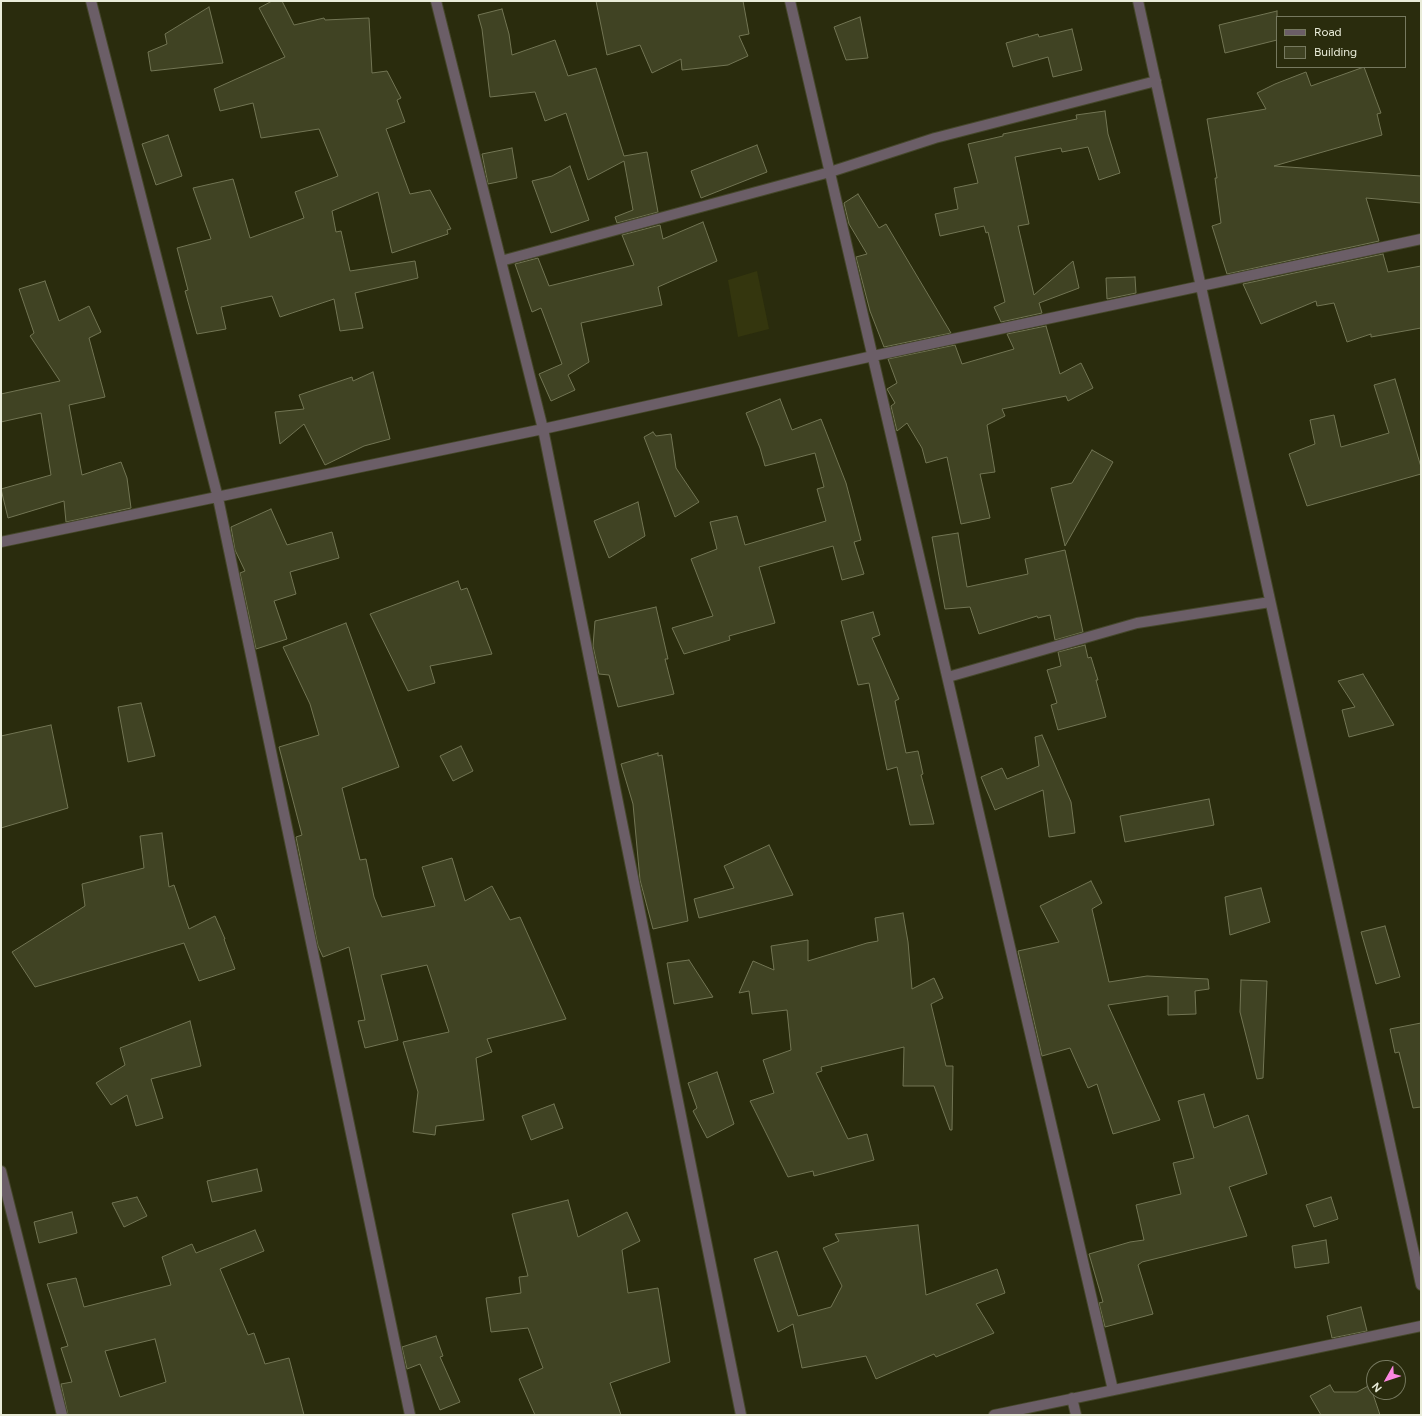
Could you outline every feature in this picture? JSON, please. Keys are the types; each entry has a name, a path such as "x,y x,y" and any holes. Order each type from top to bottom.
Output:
{"street":[{"path":"91,1 218,498 410,1415"},
{"path":"436,1 543,429 741,1415"},
{"path":"790,1 1113,1390"},
{"path":"1138,1 1421,1285"},
{"path":"501,261 830,172 935,138 1156,81"},
{"path":"1,542 218,498 543,429 873,356 1421,239"},
{"path":"948,677 1137,623 1270,602"},
{"path":"1,1171 62,1415"},
{"path":"994,1415 1421,1326"},
{"path":"1072,1398 1076,1415"}],"shaded area":[{"path":"757,271 769,329 738,337 728,280"}],"building":[{"path":"272,1 282,1 294,25 324,18 325,20 369,18 372,73 387,71 401,98 397,100 405,122 386,129 410,194 430,190 451,229 447,230 448,234 392,253 378,192 332,211 336,232 341,231 350,271 415,261 418,278 355,293 363,328 340,331 334,299 280,317 272,296 221,307 226,329 197,334 185,291 188,290 177,248 211,239 193,188 233,179 250,238 304,218 295,192 338,176 319,129 261,138 253,103 220,111 214,89 285,57 259,8"},
{"path":"596,1 743,1 749,34 739,36 748,56 728,65 682,70 681,59 652,73 640,45 607,55"},
{"path":"209,7 223,63 151,71 148,52 167,44 165,34"},
{"path":"502,9 509,34 512,55 555,40 568,76 596,68 624,156 647,152 658,212 617,223 615,217 633,210 624,161 588,180 566,113 545,121 535,92 490,97 482,29 478,15"},
{"path":"1277,11 1276,40 1225,53 1219,25"},
{"path":"860,17 868,58 846,60 834,27"},
{"path":"1072,29 1082,70 1053,77 1048,57 1013,67 1006,43 1038,34 1039,37"},
{"path":"1364,68 1381,113 1377,114 1382,135 1274,166 1421,176 1421,203 1366,198 1379,241 1227,274 1212,226 1221,223 1215,178 1217,178 1207,119 1266,109 1257,93 1306,72 1311,86"},
{"path":"1105,111 1108,134 1120,173 1099,180 1088,147 1062,152 1061,148 1015,157 1029,224 1018,226 1034,295 1073,261 1079,288 1039,303 1042,313 1001,322 994,307 1005,302 988,232 986,233 984,226 940,236 935,214 958,209 954,188 978,183 968,144 1003,136 1003,134 1077,119 1076,115"},
{"path":"168,135 182,176 156,185 142,144"},
{"path":"757,145 767,172 701,198 691,171"},
{"path":"512,148 517,178 488,184 482,154"},
{"path":"570,166 589,220 551,233 532,181 552,176"},
{"path":"858,194 879,228 886,224 951,333 884,347 870,311 856,257 867,254 849,224 844,203"},
{"path":"703,222 717,261 658,287 662,305 581,323 589,362 568,375 575,390 551,401 539,374 562,364 541,308 532,312 515,264 538,258 549,286 634,265 622,235 660,225 663,239"},
{"path":"1383,254 1388,272 1421,266 1421,328 1371,337 1371,334 1347,342 1334,303 1317,306 1316,301 1261,324 1243,284"},
{"path":"1135,277 1136,293 1107,299 1106,278"},
{"path":"45,281 59,321 89,306 101,332 89,338 105,397 69,405 82,475 121,462 127,478 131,508 66,522 64,501 8,518 1,489 51,475 41,413 1,422 1,394 60,381 30,336 34,333 19,289"},
{"path":"1046,326 1060,374 1081,363 1093,388 1068,401 1066,396 1002,409 1005,416 987,425 995,472 980,474 990,518 961,524 947,457 926,463 922,448 907,423 897,431 891,406 895,403 887,389 897,383 888,359 955,345 962,364 1014,349 1007,334"},
{"path":"373,372 390,439 364,446 325,465 304,424 280,444 275,412 304,409 299,395 352,377 353,381"},
{"path":"1395,379 1421,467 1421,474 1307,506 1289,454 1315,444 1310,420 1334,415 1341,447 1389,433 1374,385"},
{"path":"780,399 792,430 821,419 846,483 861,540 854,542 864,574 842,580 833,546 759,567 775,623 729,636 730,640 684,654 672,628 713,616 691,559 717,549 710,522 737,516 745,545 826,521 817,489 824,487 815,453 765,466 760,448 746,413"},
{"path":"653,432 656,436 671,434 676,468 699,502 675,517 644,437"},
{"path":"1092,450 1113,462 1065,546 1051,488 1072,483"},
{"path":"638,502 645,536 609,558 594,521"},
{"path":"271,509 287,545 332,532 339,558 290,572 296,594 274,601 287,639 256,649 240,573 245,571 235,550 231,527"},
{"path":"958,533 967,587 1028,574 1025,559 1065,550 1083,632 1055,640 1050,615 1038,618 1037,616 979,634 970,607 945,609 932,537"},
{"path":"458,581 461,590 467,588 492,654 430,666 435,683 408,691 370,614"},
{"path":"656,607 668,659 665,659 674,694 618,707 609,675 599,674 593,646 595,621"},
{"path":"873,612 880,635 872,638 899,699 895,701 906,753 918,751 923,774 921,775 934,824 910,825 897,767 887,770 869,683 858,685 841,621"},
{"path":"346,623 399,767 342,788 360,860 366,859 374,897 382,917 435,906 422,867 452,858 465,901 492,886 510,920 520,917 566,1019 487,1039 492,1052 476,1058 484,1120 436,1126 435,1135 413,1132 418,1092 403,1042 449,1032 427,965 381,975 398,1040 365,1048 358,1021 365,1020 349,947 323,957 318,946 296,837 302,835 279,747 319,735 310,704 283,647"},
{"path":"1085,645 1088,658 1091,657 1098,680 1096,680 1106,717 1058,730 1051,705 1057,703 1047,670 1061,666 1058,652"},
{"path":"1363,674 1394,725 1349,737 1342,710 1355,707 1338,681"},
{"path":"141,703 155,756 128,762 118,707"},
{"path":"51,725 68,808 1,828 1,736"},
{"path":"1042,735 1071,802 1075,833 1049,837 1043,790 995,810 981,777 1002,768 1007,779 1039,766 1035,737"},
{"path":"461,746 473,771 453,781 440,756"},
{"path":"658,753 658,756 662,755 688,921 653,929 640,880 633,804 621,764"},
{"path":"1209,799 1214,825 1125,842 1120,816"},
{"path":"162,833 169,887 174,885 189,929 215,916 225,939 235,969 199,981 184,943 35,987 12,952 85,906 82,884 144,868 140,836"},
{"path":"769,845 793,895 699,918 694,899 734,888 724,866"},
{"path":"1091,881 1102,903 1092,909 1109,982 1147,976 1208,979 1209,989 1195,991 1196,1014 1168,1015 1168,996 1108,1005 1160,1120 1113,1134 1097,1084 1088,1088 1070,1048 1042,1056 1018,951 1059,942 1040,906"},
{"path":"1261,888 1270,922 1230,935 1225,897"},
{"path":"903,913 908,942 912,989 934,978 943,998 931,1004 946,1066 953,1066 952,1130 950,1130 934,1086 903,1086 904,1047 821,1067 822,1071 816,1073 848,1139 867,1134 874,1160 814,1176 813,1171 788,1177 750,1101 774,1093 763,1060 791,1050 787,1010 752,1014 749,991 739,993 753,961 774,970 771,946 808,940 808,961 878,941 875,918"},
{"path":"1385,926 1400,977 1376,984 1361,932"},
{"path":"689,960 713,997 674,1004 667,963"},
{"path":"1241,980 1267,981 1263,1078 1257,1079 1240,1012"},
{"path":"190,1021 201,1066 151,1079 163,1118 136,1126 127,1095 111,1105 96,1083 125,1065 120,1048"},
{"path":"1421,1023 1421,1107 1413,1108 1399,1052 1395,1053 1390,1029"},
{"path":"717,1072 734,1124 707,1138 693,1111 697,1108 688,1083"},
{"path":"1204,1094 1214,1128 1248,1115 1267,1174 1229,1187 1247,1236 1142,1262 1138,1265 1153,1314 1105,1327 1099,1303 1103,1302 1089,1254 1130,1242 1144,1240 1136,1205 1181,1194 1173,1163 1194,1158 1178,1101"},
{"path":"554,1104 563,1128 531,1140 522,1116"},
{"path":"257,1169 262,1191 212,1202 207,1181"},
{"path":"137,1197 147,1216 124,1227 112,1203"},
{"path":"1331,1197 1338,1219 1314,1227 1306,1205"},
{"path":"568,1200 578,1237 627,1212 640,1241 622,1250 628,1293 658,1288 670,1362 610,1383 621,1415 535,1415 519,1379 543,1368 528,1328 491,1332 486,1298 521,1293 519,1277 528,1276 512,1214"},
{"path":"72,1212 77,1233 39,1243 34,1222"},
{"path":"918,1225 926,1295 997,1269 1005,1293 976,1304 994,1333 936,1357 934,1354 876,1379 866,1356 802,1368 793,1324 778,1332 754,1259 777,1251 798,1316 831,1307 842,1286 823,1248 839,1241 835,1234"},
{"path":"255,1230 264,1251 220,1269 248,1335 254,1333 265,1364 289,1358 304,1415 68,1415 61,1384 72,1382 61,1348 68,1346 47,1284 76,1278 84,1307 171,1285 162,1257 192,1244 196,1253","holes":["155,1339 166,1382 120,1397 105,1351"]},
{"path":"1326,1240 1329,1263 1295,1268 1292,1246"},
{"path":"1361,1307 1367,1331 1332,1338 1327,1316"},
{"path":"436,1336 443,1356 440,1357 460,1402 440,1410 420,1364 407,1369 402,1347"},
{"path":"1330,1385 1334,1392 1357,1392 1366,1387 1366,1400 1375,1400 1380,1415 1321,1415 1310,1396"}]}
